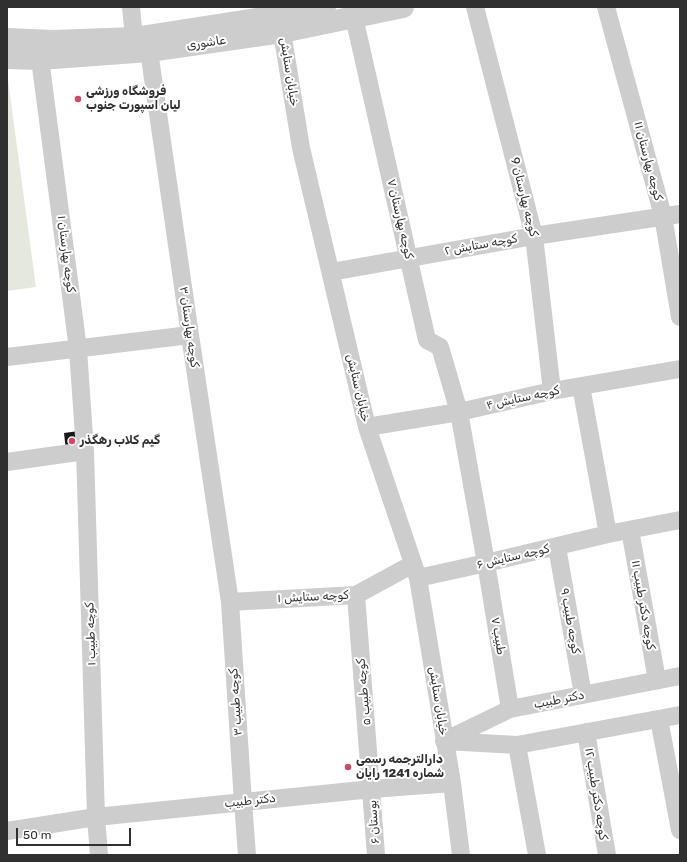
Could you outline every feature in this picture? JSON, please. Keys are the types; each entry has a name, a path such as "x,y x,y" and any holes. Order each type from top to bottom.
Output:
{"street":[{"name":"کوچه بهارستان ۳","path":"131,7 141,45 190,335 230,602"},
{"name":"عاشوری","path":"289,18 325,7"},
{"name":"عاشوری","path":"7,58 40,59 141,45 289,18 404,7"},
{"name":"کوچه بهارستان 9","path":"475,7 534,236 552,391"},
{"name":"کوچه بهارستان ۱۱","path":"606,7 671,215 680,316"},
{"name":"کوچه بهارستان ۷","path":"351,12 428,340 440,347 459,412 486,563"},
{"name":"خیابان ستایش","path":"289,18 301,148 367,427 415,571 444,741"},
{"name":"عاشوری","path":"7,39 141,45"},
{"name":"کوچه بهارستان ۱","path":"40,59 78,349 85,450"},
{"name":"کوچه ستایش ۲","path":"331,272 534,236 671,215"},
{"path":"7,357 190,335"},
{"name":"کوچه ستایش ۴","path":"367,427 459,412 552,391 680,369"},
{"path":"581,386 608,534"},
{"path":"7,462 85,450"},
{"name":"کوچه طبیب ۱","path":"85,450 96,817 99,855"},
{"name":"کوچه ستایش ۶","path":"415,571 486,563 608,534 680,520"},
{"name":"کوچه دکتر طبیب ۱۱","path":"630,530 657,680"},
{"name":"کوچه طبیب ۹","path":"557,546 583,696"},
{"name":"طبیب ۷","path":"486,563 510,709"},
{"name":"کوچه ستایش ۱","path":"230,602 356,595 415,571"},
{"name":"کوچه طبیب ۵","path":"356,595 372,789"},
{"name":"کوچه طبیب ۳","path":"230,602 247,855"},
{"name":"دکتر طبیب","path":"444,741 510,709 680,676"},
{"path":"461,855 452,783 444,741 517,745 680,715"},
{"path":"659,719 680,830"},
{"name":"کوچه دکتر طبیب ۱۲","path":"586,732 607,855"},
{"path":"517,745 537,855"},
{"name":"دکتر طبیب","path":"7,831 96,817 372,789 452,783"},
{"name":"بوستان ۶","path":"372,789 376,855"}],"shaded area":[{"path":"7,80 36,287 7,291"}],"building":[{"name":"گیم کلاب رهگذر","path":"79,431 80,449 66,451 64,433"}],"place":[{"name":"فروشگاه ورزشی لیان اسپورت جنوب","path":"78,99"},
{"name":"گیم کلاب رهگذر","path":"72,441"},
{"name":"دارالترجمه رسمی شماره 1241 رایان","path":"348,767"}]}
